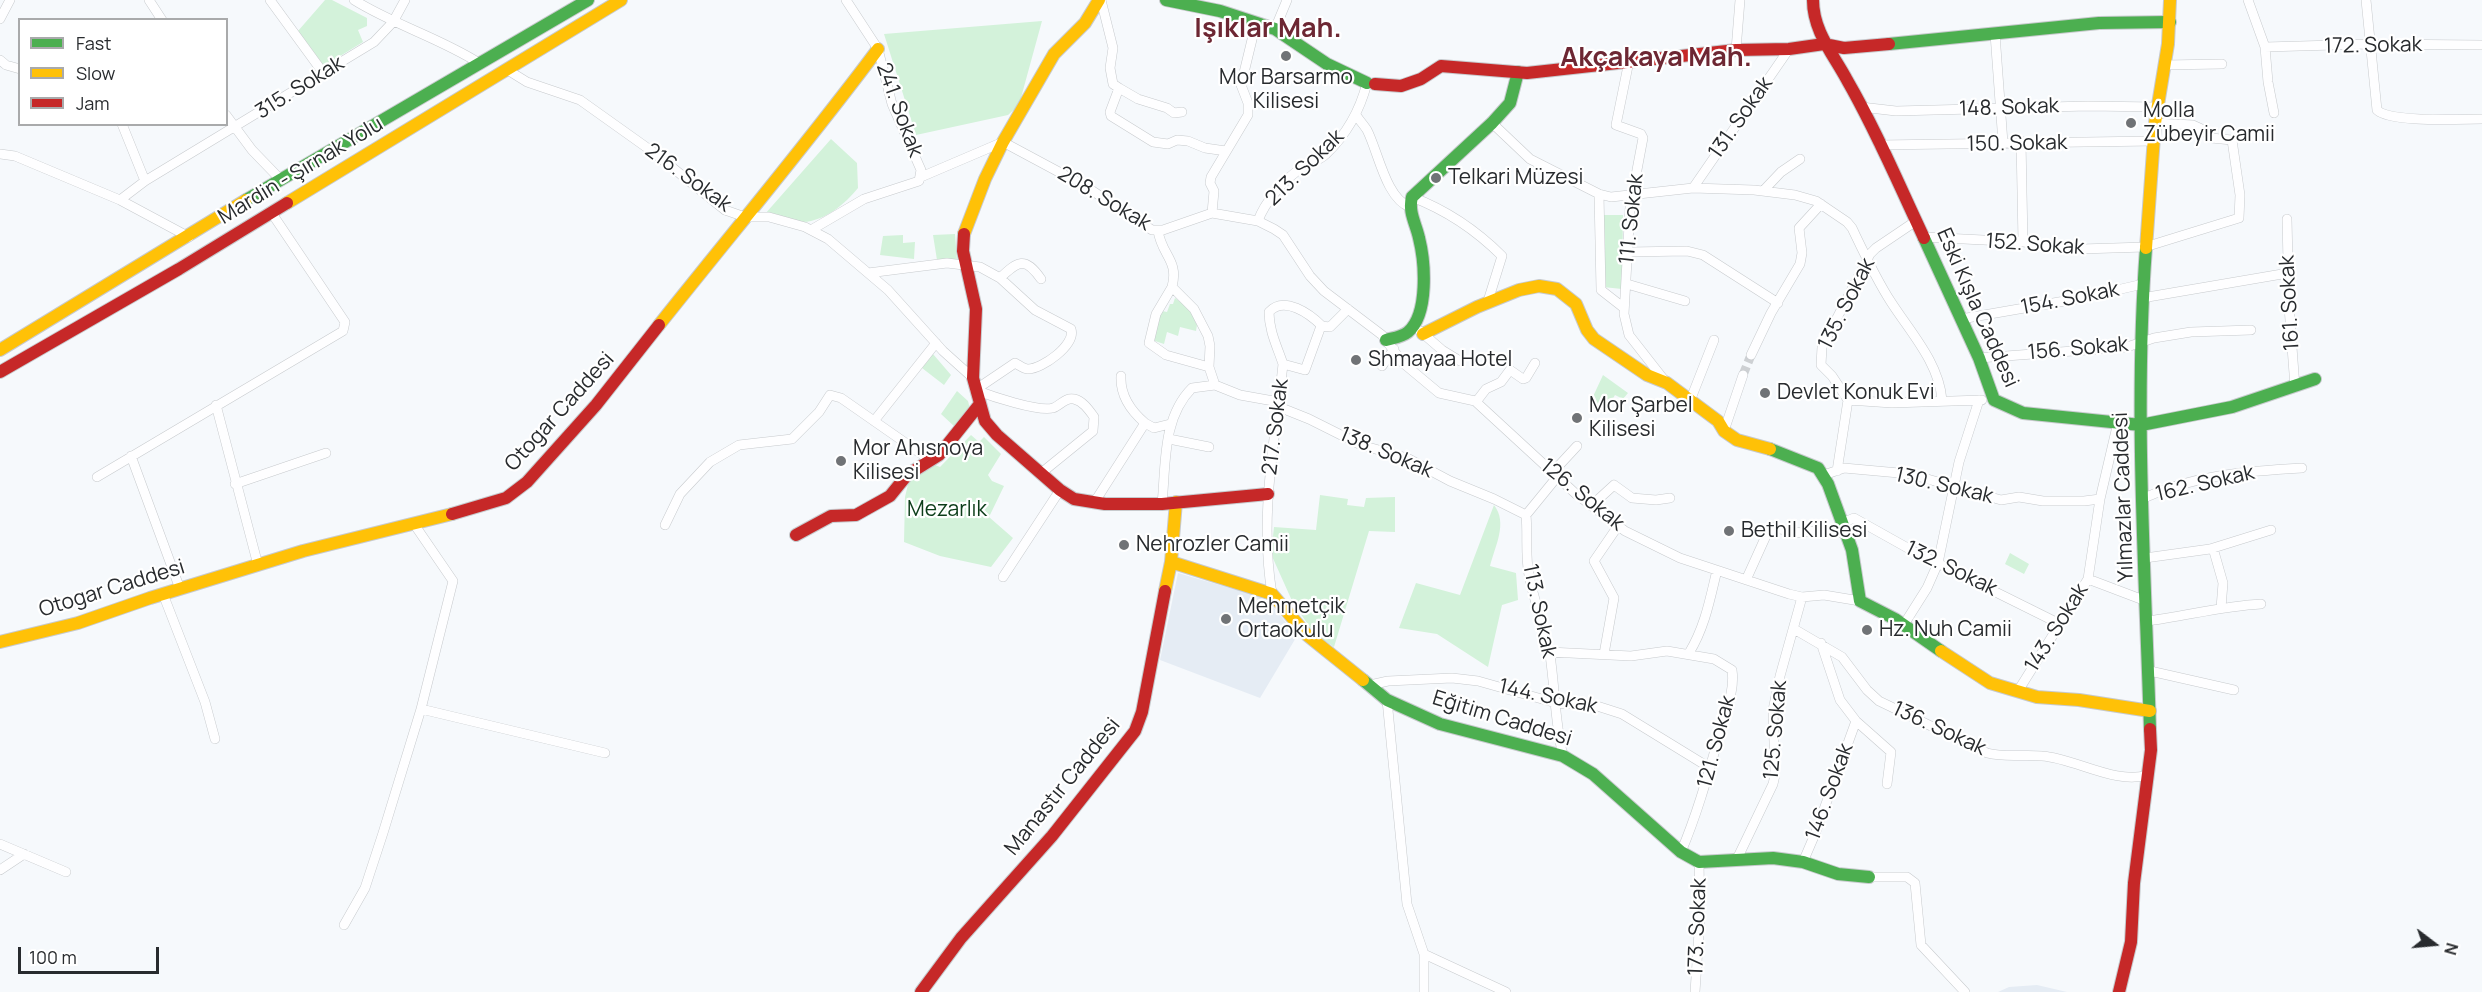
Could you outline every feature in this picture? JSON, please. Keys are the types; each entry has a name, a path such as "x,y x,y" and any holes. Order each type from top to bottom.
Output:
{"street":[{"path":"0,19 10,0"},
{"path":"149,0 161,18"},
{"path":"270,0 324,74"},
{"path":"354,0 393,22 457,49 479,63"},
{"name":"315. Sokak","path":"120,200 145,181 374,42 393,22 405,0"},
{"name":"Mardin - Şırnak Yolu","path":"0,350 189,237 280,179 588,0"},
{"name":"Mardin - Şırnak Yolu","path":"0,372 179,269 621,0"},
{"name":"241. Sokak","path":"811,230 864,199 907,186 921,177 921,170 892,104 878,50 846,0"},
{"path":"1100,0 1113,48 1110,68 1113,84 1138,99 1167,108 1174,113 1182,112"},
{"path":"1100,0 1084,23 1054,54 1003,142 970,212 964,231 963,250 976,309 974,384 979,405 985,422 1040,474 1074,499 1094,503 1162,504 1268,494"},
{"path":"1166,0 1222,6 1256,23 1275,29 1327,64 1371,83 1401,86 1421,79 1441,66 1518,72 1824,44 1844,48 2100,23 2170,22"},
{"path":"1275,29 1287,0"},
{"path":"1736,51 1740,0"},
{"name":"Eski Kışla Caddesi","path":"1813,0 1813,9 1824,44 1847,79 1924,237 1979,358 1994,400 2023,413 2078,420 2141,424 2232,407 2315,379"},
{"name":"Yılmazlar Caddesi","path":"2119,992 2131,942 2134,883 2151,750 2141,424 2142,298 2155,123 2170,22 2170,0"},
{"path":"2248,0 2265,47 2268,82 2274,112"},
{"path":"2366,0 2373,90 2377,110 2381,114 2434,120 2482,119"},
{"path":"1212,213 1214,191 1210,183 1211,177 1248,115 1248,103 1241,86 1256,23"},
{"path":"1995,34 2003,143"},
{"name":"172. Sokak","path":"2265,47 2369,44 2482,45"},
{"name":"131. Sokak","path":"1693,188 1789,49"},
{"name":"Otogar Caddesi","path":"0,642 78,623 303,551 414,524 506,498 527,482 596,405 745,217 811,139 878,50"},
{"path":"0,60 6,65 18,68"},
{"name":"111. Sokak","path":"1629,61 1616,124 1643,137 1630,207 1624,308 1629,335 1667,383"},
{"path":"2164,64 2222,64"},
{"name":"216. Sokak","path":"506,69 527,82 580,100 653,152 725,210 745,217 769,217 811,230 828,239 888,290 974,384"},
{"path":"1411,202 1510,103 1518,72"},
{"name":"213. Sokak","path":"1258,221 1261,211 1291,177 1301,168 1324,156 1341,138 1356,115 1371,83"},
{"path":"1119,88 1110,112 1112,116 1148,140 1168,144 1177,140 1188,141 1205,148 1226,151"},
{"name":"148. Sokak","path":"1861,107 1896,111 2088,106 2157,107"},
{"path":"1356,115 1366,129 1387,182 1400,201 1433,205 1463,223 1486,240 1502,256 1488,301"},
{"path":"228,118 252,150 280,179"},
{"path":"1492,123 1530,159 1599,194 1634,195 1644,192 1693,188 1763,191 1807,197 1821,204 1847,222 1890,300 1935,370 1942,400"},
{"name":"152. Sokak","path":"1924,237 2023,242 2081,249 2145,247 2239,218 2240,195 2232,140 2211,138 2204,130 2193,125 2155,123"},
{"path":"123,126 145,181"},
{"path":"2021,141 2023,242"},
{"name":"150. Sokak","path":"1879,145 2021,141 2154,141"},
{"path":"921,177 1003,142"},
{"name":"208. Sokak","path":"1003,142 1086,186 1152,230 1158,231 1212,213 1258,221 1283,235 1310,276 1348,309"},
{"path":"0,154 15,156 120,200 189,237"},
{"path":"1763,191 1780,172 1800,159"},
{"path":"1599,194 1601,290 1624,308"},
{"path":"1382,366 1390,344 1413,325 1418,312 1425,272 1411,202"},
{"path":"1751,355 1800,264 1802,253 1799,228 1821,204"},
{"path":"97,477 343,331 345,322 271,212"},
{"name":"161. Sokak","path":"2287,219 2295,387"},
{"name":"135. Sokak","path":"1848,400 1832,376 1821,365 1822,347 1867,259 1876,248 1916,221"},
{"path":"1158,231 1160,246 1170,258 1176,274 1172,288 1152,323 1149,342 1166,355 1209,367"},
{"path":"1628,252 1687,251 1703,255 1778,303"},
{"path":"1000,278 1015,263 1020,262 1033,267 1041,279"},
{"path":"868,273 947,263 967,264 990,270 1035,310 1071,329 1073,334 1071,341 1062,351 1034,368 1027,369 1015,363 1011,364 1002,374 974,384"},
{"path":"2142,298 2288,273"},
{"path":"1627,284 1685,301"},
{"name":"154. Sokak","path":"1961,319 2082,298 2143,284"},
{"path":"1423,334 1488,301 1520,289 1542,287 1558,290 1573,299 1593,339 1647,375 1667,383 1718,421 1724,431 1737,440 1804,461 1818,468 1824,475 1852,550 1860,601 1895,619 1990,683 2037,697 2079,700 2150,711"},
{"path":"1162,504 1170,424 1178,403 1192,388 1215,385 1209,367 1208,336 1194,309 1172,288"},
{"path":"1283,364 1269,321 1269,312 1274,307 1281,304 1290,306 1312,316 1322,326 1330,327 1348,309"},
{"name":"126. Sokak","path":"1348,309 1390,344 1403,363 1439,393 1465,397 1476,402 1555,475 1618,526 1680,558 1746,580 1802,597 1824,595 1860,601"},
{"path":"1413,325 1442,350 1460,361"},
{"name":"217. Sokak","path":"1272,594 1266,559 1266,518 1283,364 1305,370 1322,326"},
{"name":"156. Sokak","path":"1979,358 2127,347 2154,338 2191,332 2251,330"},
{"path":"1690,401 1714,340"},
{"path":"874,420 936,343"},
{"path":"1476,402 1486,389 1501,382 1510,370 1523,379 1535,363"},
{"path":"1724,431 1743,375"},
{"path":"1120,376 1120,384 1130,408 1145,423 1154,428 1170,424"},
{"path":"974,384 1015,404 1050,408 1068,399 1075,399 1084,405 1094,417 1093,431 1040,474"},
{"name":"138. Sokak","path":"1215,385 1240,395 1279,404 1360,445 1407,458 1450,481 1526,515"},
{"path":"665,525 680,494 710,462 739,445 792,439 819,412 830,395 841,398 930,460"},
{"path":"1837,471 1848,400 1892,403 1994,400"},
{"path":"1903,626 1927,588 1938,563 1954,486 1978,400"},
{"path":"216,405 258,565"},
{"path":"796,535 831,516 856,515 890,496 907,475 939,454 979,405"},
{"name":"143. Sokak","path":"2018,691 2088,579 2100,499 2118,422"},
{"path":"1094,503 1145,423"},
{"path":"1169,439 1209,447"},
{"path":"1526,515 1577,446"},
{"path":"235,484 326,453"},
{"path":"131,456 180,589"},
{"name":"130. Sokak","path":"1824,475 1844,468 1910,474 2001,500 2019,497 2043,501 2100,499"},
{"name":"162. Sokak","path":"2144,498 2198,481 2242,471 2302,468"},
{"path":"1592,506 1614,484 1632,498 1656,500 1670,498"},
{"path":"1003,577 1060,490"},
{"name":"Manastır Caddesi","path":"921,992 962,938 1052,836 1136,731 1142,712 1171,562 1176,502"},
{"name":"113. Sokak","path":"1526,515 1528,572 1549,652 1558,736 1563,756"},
{"name":"132. Sokak","path":"1844,528 1854,518 2060,624"},
{"path":"344,925 365,888 421,708 453,581 414,524"},
{"path":"1604,654 1614,598 1594,561 1618,526"},
{"path":"1746,580 1770,527 1801,533 1844,528"},
{"path":"2145,558 2213,548 2271,530"},
{"path":"2213,548 2223,583 2221,608"},
{"path":"1171,562 1272,594"},
{"path":"1689,653 1698,638 1707,612 1716,570"},
{"path":"2088,579 2146,601"},
{"path":"163,594 206,702 215,739"},
{"name":"Eğitim Caddesi","path":"1272,594 1307,635 1387,700 1440,724 1563,756 1593,774 1681,852 1700,862"},
{"name":"125. Sokak","path":"1737,859 1773,784 1775,775 1773,711 1780,676 1802,597"},
{"path":"2148,621 2221,608 2261,604"},
{"name":"136. Sokak","path":"1794,629 1842,657 1866,690 1879,700 1987,753 2010,757 2043,755 2128,778 2146,776"},
{"path":"1821,644 1840,700 1856,722 1891,752 1887,784"},
{"name":"121. Sokak","path":"1549,652 1630,656 1667,651 1689,653 1714,659 1732,670 1732,688 1710,768 1695,819 1681,852"},
{"path":"2150,671 2234,690"},
{"name":"144. Sokak","path":"1370,685 1388,681 1452,678 1478,681 1556,703 1597,706 1622,714 1710,768"},
{"path":"1387,700 1407,904 1424,954 1424,992"},
{"path":"421,708 605,753"},
{"name":"146. Sokak","path":"1803,862 1856,722"},
{"path":"0,844 66,872"},
{"path":"0,870 24,854"},
{"path":"1700,862 1773,858 1803,862 1838,874 1907,877 1915,883 1921,945 1965,992"},
{"name":"173. Sokak","path":"1695,992 1700,916 1700,862"},
{"path":"1424,954 1506,992"}],"shaded area":[{"name":"Mehmetçik Ortaokulu","path":"1178,573 1257,596 1270,603 1297,636 1260,698 1160,660"},
{"path":"2037,985 2067,992 1998,992 2009,987"}],"green space":[{"path":"325,0 332,0 367,18 367,26 358,30 363,42 324,66 298,31"},
{"path":"1042,21 1019,105 1008,115 916,135 884,34"},
{"path":"831,139 857,163 858,188 853,194 834,211 811,221 794,221 765,214"},
{"path":"1603,215 1623,215 1622,289 1603,287"},
{"path":"955,234 957,260 937,260 933,235"},
{"path":"903,235 903,243 915,242 914,259 880,255 883,236"},
{"path":"1175,298 1190,309 1197,325 1196,331 1180,327 1178,336 1167,332 1164,344 1152,340 1154,326 1162,311 1167,312"},
{"path":"933,354 951,375 944,385 922,368"},
{"path":"1603,375 1628,393 1623,399 1615,395 1608,407 1602,403 1594,409 1590,403"},
{"path":"957,391 968,401 970,409 955,427 941,414"},
{"name":"Mezarlık","path":"971,435 979,442 984,437 1001,454 988,475 992,481 1004,486 989,517 1013,538 991,567 940,556 904,542 905,497 910,476 930,463 940,467"},
{"path":"1320,495 1348,499 1347,505 1364,507 1366,498 1395,497 1395,532 1369,531 1334,647 1314,633 1293,603 1271,554 1274,527 1316,530"},
{"path":"1494,505 1500,519 1500,527 1490,566 1516,573 1518,600 1502,605 1488,667 1437,634 1399,628 1416,583 1460,595"},
{"path":"2010,553 2029,564 2024,574 2005,564"}],"tunnel":[{"path":"1743,375 1751,355"}],"traffic: fast":[{"path":"246,200 588,0"},
{"path":"1166,0 1220,11 1275,29 1327,64 1367,83"},
{"path":"1889,44 2099,23 2170,22"},
{"path":"1386,340 1408,332 1415,324 1422,301 1423,260 1412,213 1412,197 1492,123 1510,103 1518,72"},
{"path":"1924,238 1979,358 1994,400 2023,413 2141,425 2232,407 2315,379"},
{"path":"2146,248 2141,428 2150,729"},
{"path":"1770,449 1818,468 1828,484 1852,550 1860,601 1895,619 1941,651"},
{"path":"1363,680 1387,700 1440,724 1563,756 1593,774 1681,852 1699,862 1773,858 1803,862 1838,874 1869,877"}],"traffic: slow":[{"path":"287,203 621,0"},
{"path":"964,234 985,179 1003,142 1054,54 1085,23 1099,0"},
{"path":"2146,248 2155,123 2168,44 2170,0"},
{"path":"659,325 878,49"},
{"path":"0,350 246,200"},
{"path":"1423,334 1477,307 1519,290 1539,286 1557,289 1576,304 1587,330 1594,339 1647,375 1667,383 1718,421 1724,431 1737,440 1770,449"},
{"path":"1165,591 1171,562 1176,502"},
{"path":"0,642 78,623 150,598 303,551 452,514"},
{"path":"1171,562 1272,594 1307,635 1363,680"},
{"path":"1941,651 1990,683 2037,697 2079,700 2150,711"}],"traffic: jam":[{"path":"1813,0 1820,32 1868,118 1924,238"},
{"path":"1375,84 1401,86 1421,79 1441,66 1527,73 1736,50 1789,49 1824,44 1844,48 1889,44"},
{"path":"0,372 179,269 287,203"},
{"path":"964,234 963,251 976,309 973,378 985,421 997,435 1060,490 1074,499 1105,504 1162,504 1268,494"},
{"path":"452,514 506,498 527,482 596,405 659,325"},
{"path":"796,535 831,516 856,515 890,496 907,475 939,455 979,405"},
{"path":"921,992 961,938 1052,836 1135,731 1142,712 1165,591"},
{"path":"2119,992 2131,942 2134,883 2151,750 2150,729"}],"place":[{"name":"Mor Barsarmo Kilisesi","path":"1286,56"},
{"name":"Molla Zübeyir Camii","path":"2131,123"},
{"name":"Telkari Müzesi","path":"1436,178"},
{"name":"Shmayaa Hotel","path":"1356,360"},
{"name":"Devlet Konuk Evi","path":"1765,393"},
{"name":"Mor Şarbel Kilisesi","path":"1577,418"},
{"name":"Mor Ahısnoya Kilisesi","path":"841,461"},
{"name":"Bethil Kilisesi","path":"1729,531"},
{"name":"Nehrozler Camii","path":"1124,545"},
{"name":"Mehmetçik Ortaokulu","path":"1226,619"},
{"name":"Hz. Nuh Camii","path":"1867,630"}],"district":[{"name":"Işıklar Mah.","path":"1268,29"},
{"name":"Akçakaya Mah.","path":"1656,58"}]}
